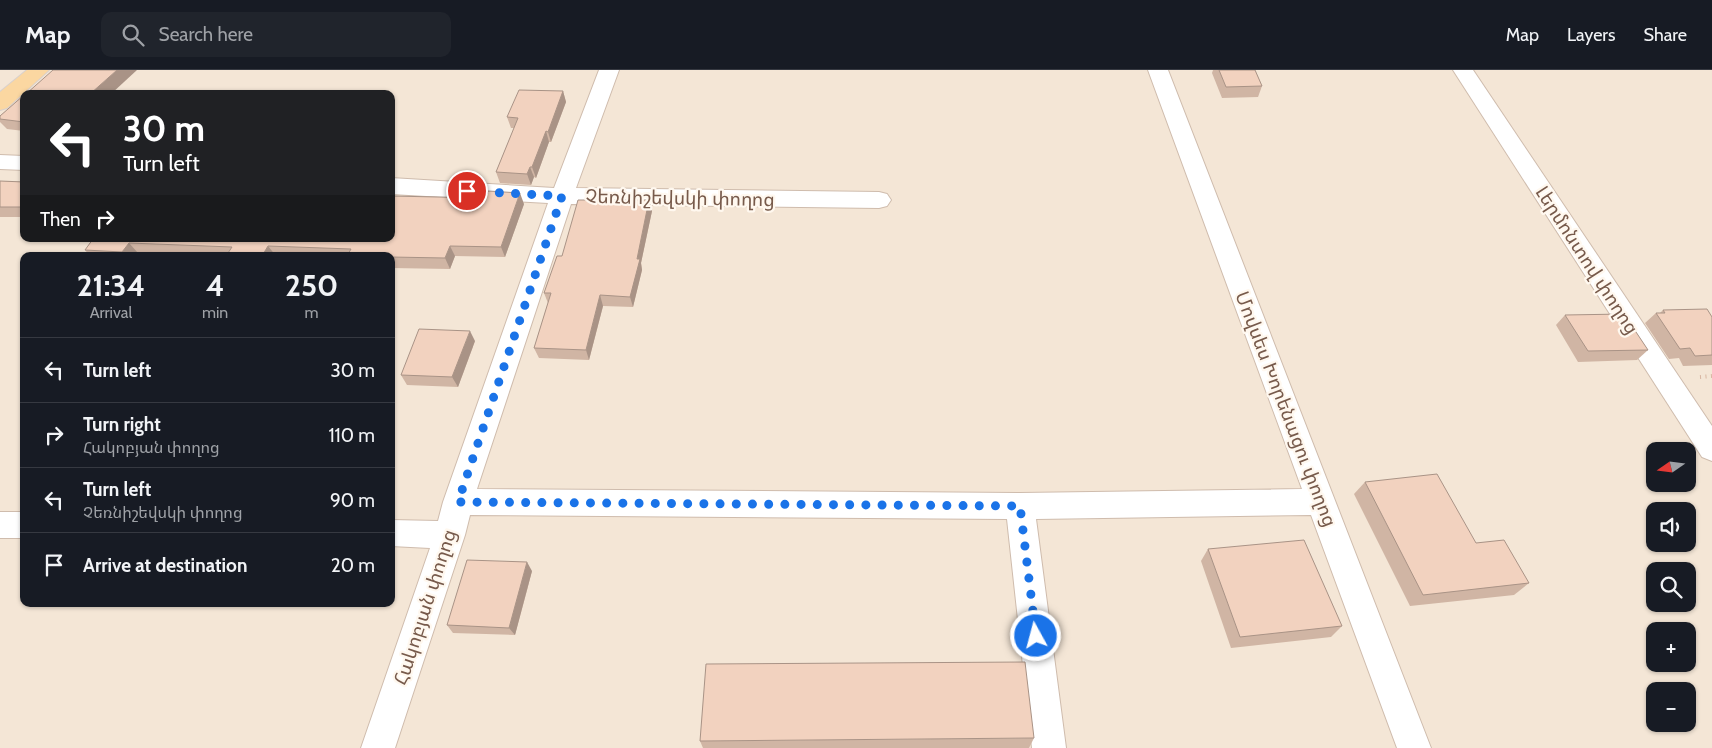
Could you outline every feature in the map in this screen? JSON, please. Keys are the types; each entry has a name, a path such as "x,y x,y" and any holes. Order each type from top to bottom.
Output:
{"main road":[{"path":"0,103 39,70"}],"street":[{"name":"Հակոբյան փողոց","path":"378,748 450,535 458,502 562,196 609,70"},
{"name":"Մովսես Խորենացու փողոց","path":"1158,70 1414,748"},
{"name":"Լերմոնտով փողոց","path":"1463,70 1712,449"},
{"path":"0,162 20,163"},
{"name":"Չեռնիշեվսկի փողոց","path":"395,186 562,196 878,200"},
{"path":"458,502 1020,506 1320,502"},
{"path":"1020,506 1049,748"},
{"path":"0,525 20,525"},
{"path":"395,533 450,535"}],"shaded area":[{"path":"0,70 1712,70 1712,748 0,748"}],"building":[{"path":"53,70 117,70 94,90 30,90"},
{"path":"1219,70 1255,70 1262,86 1226,87"},
{"path":"519,90 563,91 548,132 546,131 532,167 530,167 527,174 496,172 518,118 507,117"},
{"path":"20,98 20,122 0,119 0,116"},
{"path":"0,181 20,182 20,207 0,207"},
{"path":"488,191 520,193 501,247 450,246 445,258 395,257 395,252 349,252 351,249 268,246 264,252 229,252 232,247 129,243 122,252 85,250 91,242 395,242 395,196 485,198"},
{"path":"578,200 649,200 637,259 640,259 630,297 600,295 586,350 534,348 551,293 544,293 557,256 562,256"},
{"path":"1707,309 1712,317 1712,355 1695,356 1690,348 1680,349 1656,313 1665,313 1663,310"},
{"path":"1624,314 1648,350 1588,351 1565,315"},
{"path":"419,329 470,331 452,377 401,375"},
{"path":"1437,474 1476,543 1504,540 1529,583 1423,595 1365,482"},
{"path":"1304,540 1342,626 1240,637 1208,549"},
{"path":"467,560 527,562 509,628 447,625"},
{"path":"1025,662 1034,738 700,741 706,664"}],"route":[{"path":"467,191 562,196 458,502 1020,506 1036,636"}]}
